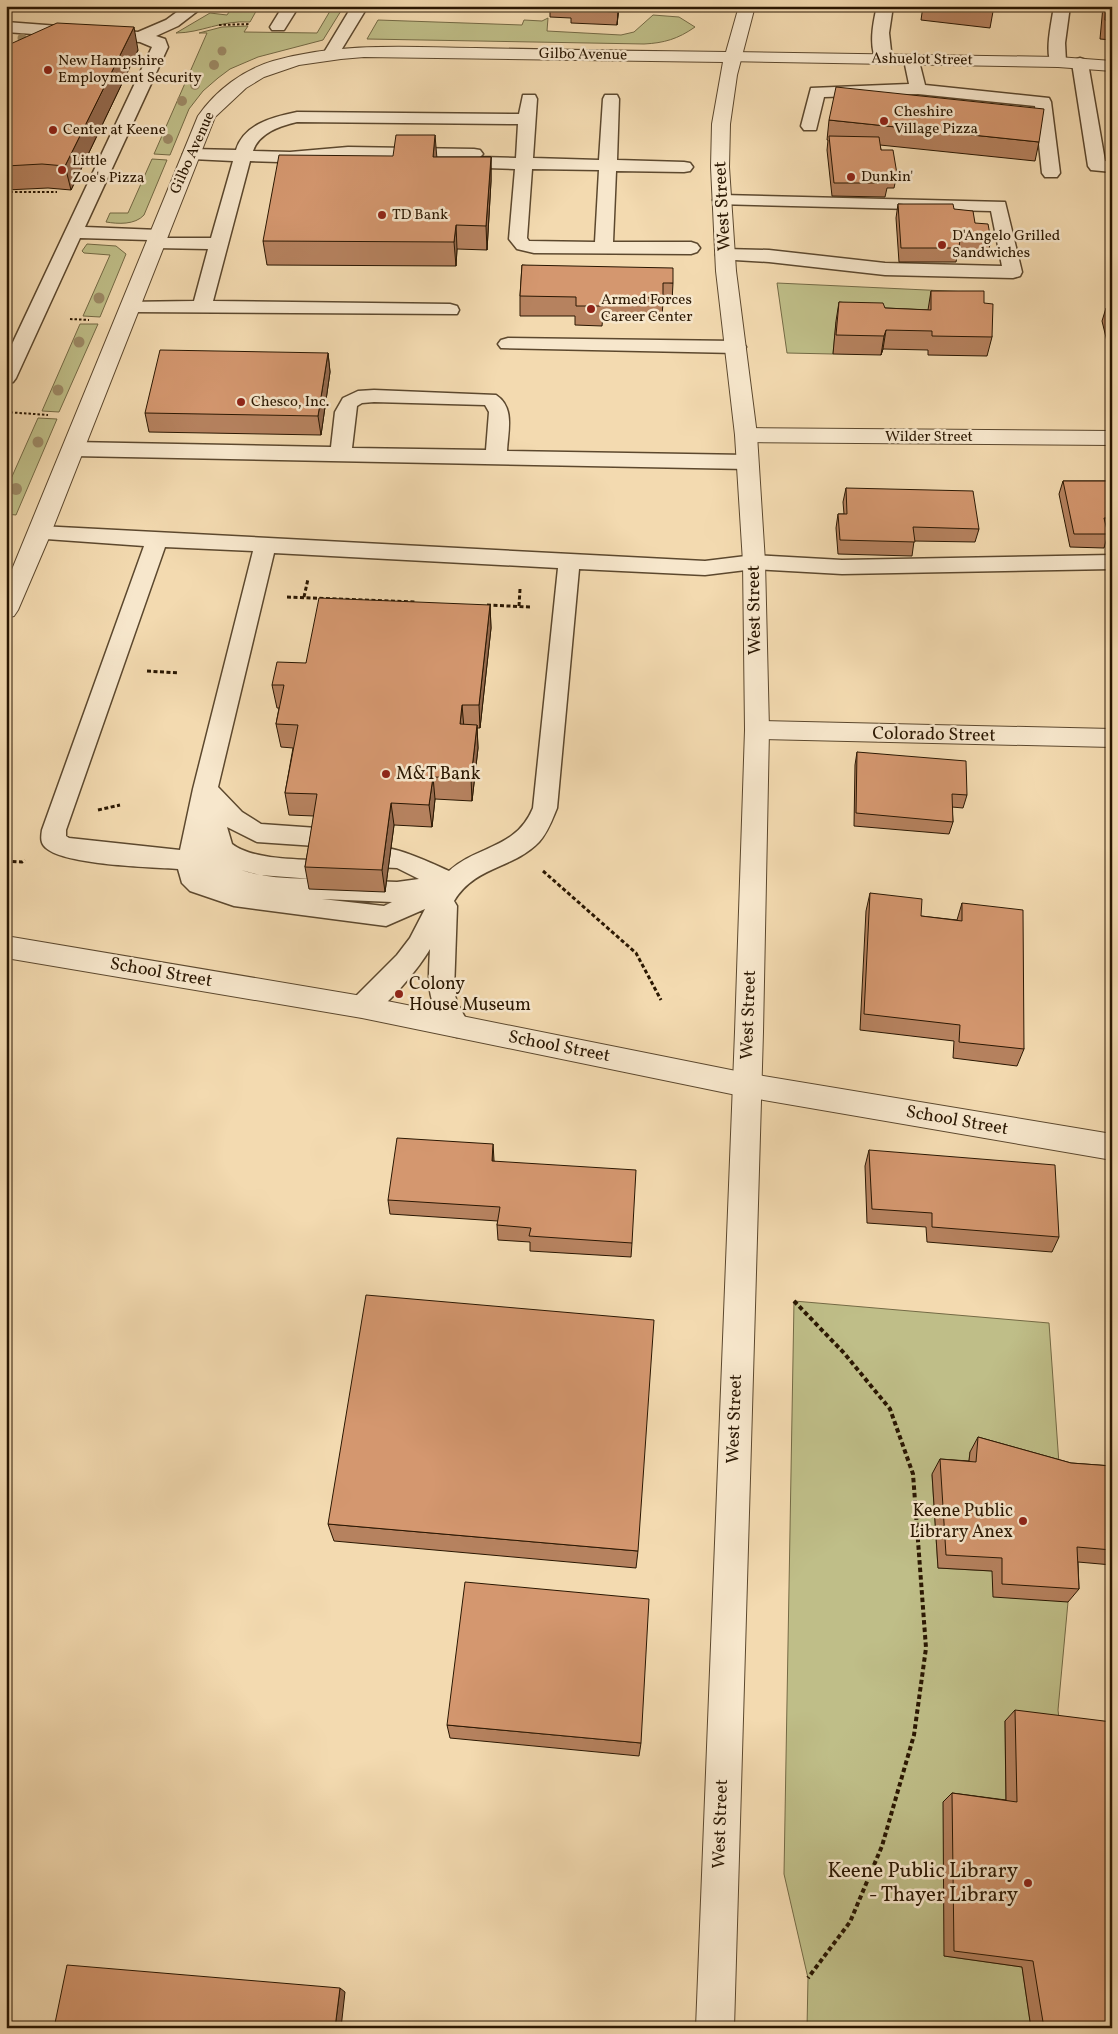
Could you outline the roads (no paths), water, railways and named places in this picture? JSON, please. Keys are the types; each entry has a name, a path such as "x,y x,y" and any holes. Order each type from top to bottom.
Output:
{"street":[{"name":"West Street","path":"714,2028 757,730 754,562 746,435 725,254 720,167 721,124 732,57 748,6"},
{"name":"Gilbo Avenue","path":"6,610 40,533 207,116 220,99 234,86 251,75 279,64 331,54 364,52 732,57"},
{"name":"Ashuelot Street","path":"732,57 1058,62 1112,66"},
{"name":"Wilder Street","path":"746,435 1112,438"},
{"name":"Colorado Street","path":"757,730 1112,738"},
{"name":"School Street","path":"6,947 362,1007 746,1085 1112,1147"}],"lane":[{"path":"140,37 172,23 196,6"},
{"path":"278,27 291,6"},
{"path":"331,54 360,6"},
{"path":"884,6 880,28 880,45 884,60"},
{"path":"1058,62 1057,42 1062,6"},
{"path":"6,27 140,37 159,42 160,48 76,232 6,378"},
{"path":"38,47 67,32"},
{"path":"912,60 918,89"},
{"path":"1080,63 1097,166 1112,168"},
{"path":"810,126 817,92 918,89 1043,102 1051,173"},
{"path":"528,99 518,239 523,245 604,248 691,248"},
{"path":"604,248 611,99"},
{"path":"202,307 247,143 255,135 286,119 297,117 527,119"},
{"path":"192,154 282,157 354,166 471,169 523,164 684,167"},
{"path":"282,157 342,170"},
{"path":"440,174 480,175 523,164"},
{"path":"722,200 998,206 1013,272 885,269 770,256 725,254"},
{"path":"76,232 219,244"},
{"path":"128,314 202,307 450,310"},
{"path":"508,344 736,347"},
{"path":"341,454 346,409 351,401 359,397 374,396 489,399 496,404 499,412 496,457"},
{"path":"73,449 747,462"},
{"path":"40,533 705,568 754,562 842,567 1112,562"},
{"path":"157,539 54,830 53,840 62,846 77,850 190,861"},
{"path":"264,544 205,789 190,861 191,876 199,884 234,896 386,916 448,891"},
{"path":"362,1007 409,960 448,891 462,874 526,840 535,832 541,821 545,808 569,561"},
{"path":"205,789 210,864 217,871 228,877 249,883 278,887 397,892 448,891"},
{"path":"205,789 227,833 239,842 255,849 400,859 448,891"},
{"path":"448,891 441,991 445,1006 457,1026"}],"place":[{"name":"New Hampshire Employment Security","path":"48,70"},
{"name":"Cheshire Village Pizza","path":"884,121"},
{"name":"Center at Keene","path":"53,130"},
{"name":"Little Zoe's Pizza","path":"62,170"},
{"name":"Dunkin'","path":"851,177"},
{"name":"TD Bank","path":"382,215"},
{"name":"D'Angelo Grilled Sandwiches","path":"942,245"},
{"name":"Armed Forces Career Center","path":"591,309"},
{"name":"Chesco, Inc.","path":"241,402"},
{"name":"M&T Bank","path":"386,774"},
{"name":"Colony House Museum","path":"399,994"},
{"name":"Keene Public Library Anex","path":"1023,1521"},
{"name":"Keene Public Library - Thayer Library","path":"1028,1883"}]}
